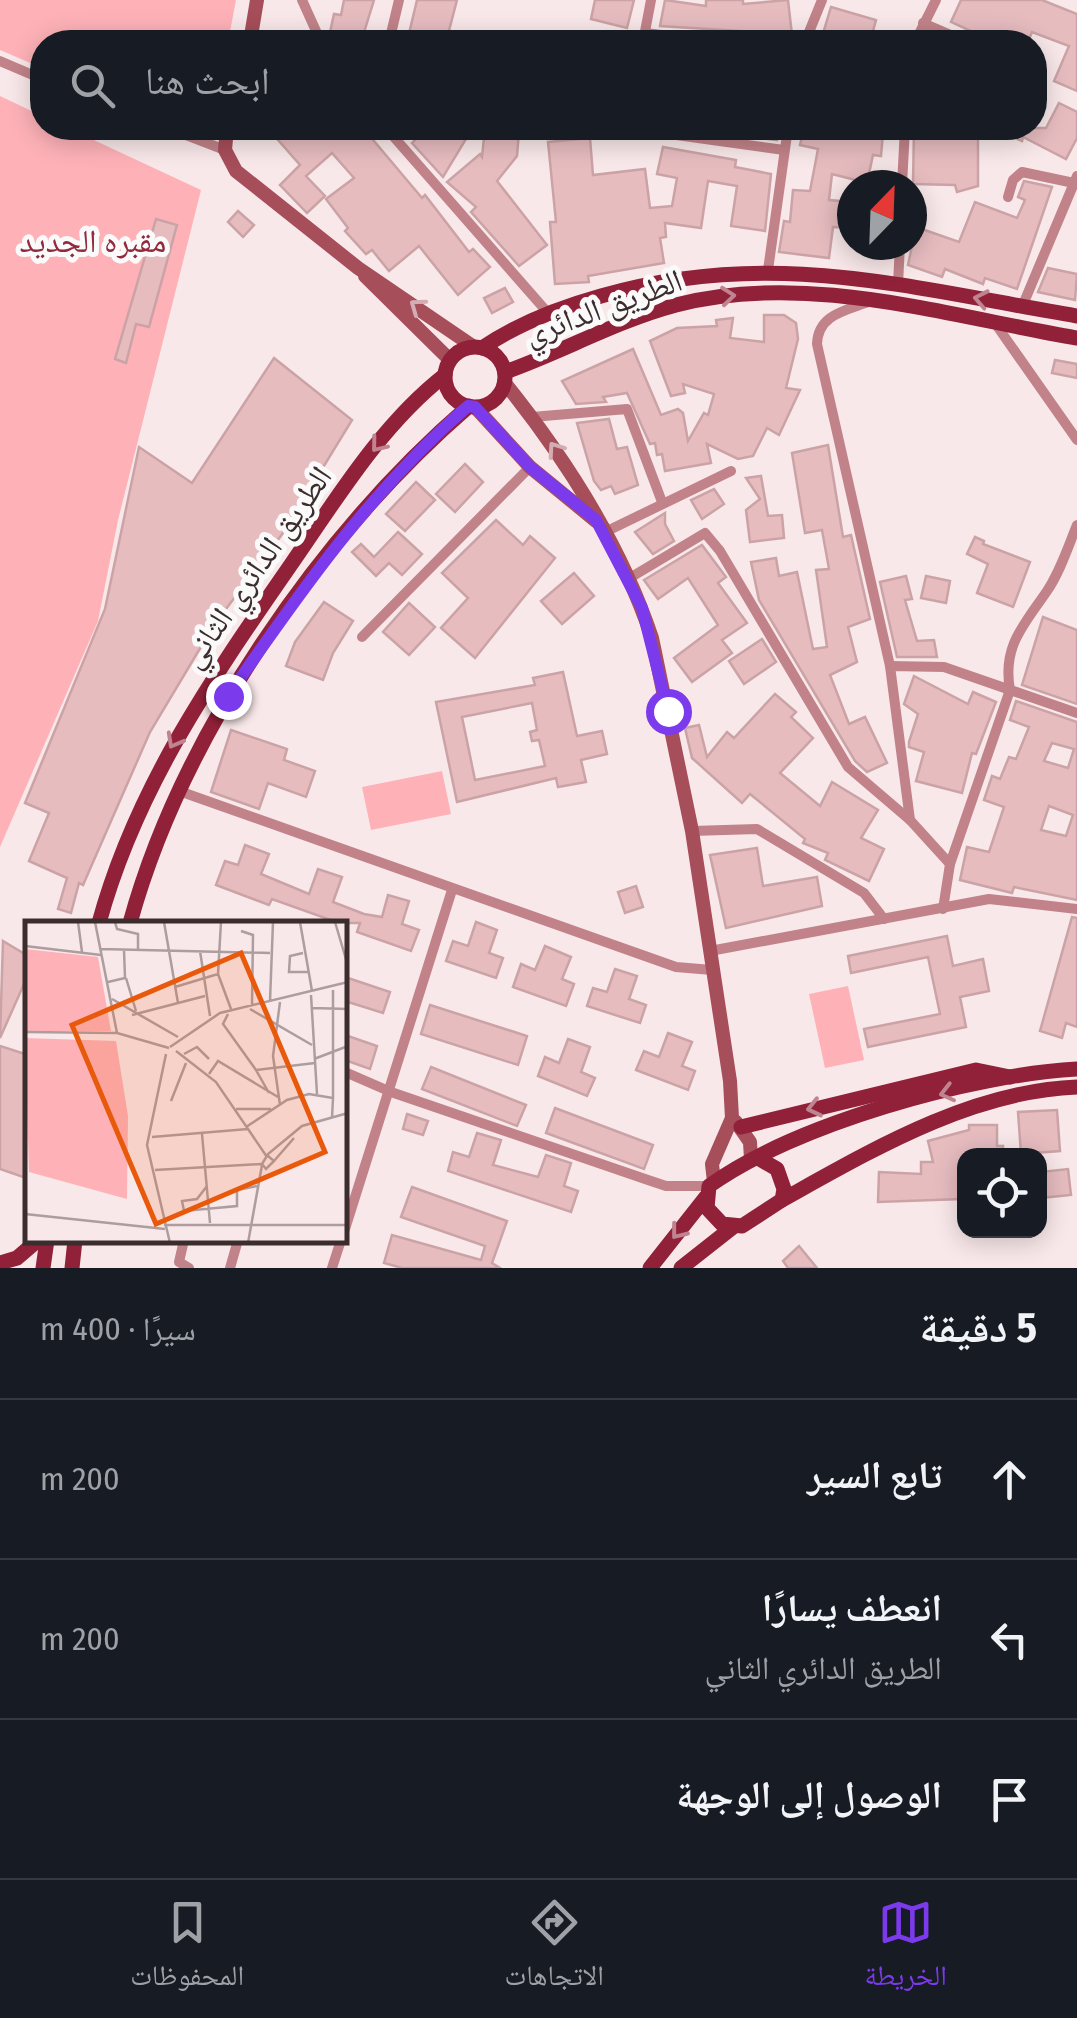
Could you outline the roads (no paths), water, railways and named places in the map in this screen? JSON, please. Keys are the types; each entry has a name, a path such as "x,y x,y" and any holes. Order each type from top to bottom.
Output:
{"main road":[{"name":"الطريق الدائري","path":"478,348 548,312 677,278 768,270 898,284 1077,316"},
{"name":"الطريق الدائري","path":"504,377 643,315 718,296 787,292 870,302 1077,338"},
{"path":"478,348 500,361 504,377 494,400 472,406 451,395 447,367 478,348"},
{"name":"الطريق الدائري الثاني","path":"100,921 148,790 226,653 364,462 447,367"},
{"name":"الطريق الدائري الثاني","path":"131,921 142,878 178,792 228,696 359,516 400,468 472,406"},
{"path":"736,1123 976,1070 1010,1077"},
{"path":"650,1268 709,1188 754,1158 821,1130 1010,1077 1077,1070"},
{"path":"680,1268 733,1227 960,1112 1052,1088 1077,1088"},
{"path":"754,1158 777,1168 784,1189 782,1200"},
{"path":"709,1188 713,1217 733,1227"},
{"path":"0,1264 17,1258 34,1243"},
{"path":"43,1268 47,1243"}],"street":[{"path":"252,30 257,0"},
{"path":"302,0 316,30"},
{"path":"392,30 398,0"},
{"path":"645,30 650,0"},
{"path":"810,30 822,0"},
{"path":"921,30 936,0"},
{"path":"923,24 938,30"},
{"path":"0,61 30,73"},
{"path":"199,140 225,150"},
{"path":"226,140 225,150 236,172 358,268 478,348"},
{"path":"397,140 548,312"},
{"path":"712,140 784,150"},
{"path":"768,270 786,140"},
{"path":"903,170 904,140"},
{"path":"1008,197 1022,172 1075,180 1022,307"},
{"path":"898,284 899,260"},
{"path":"358,268 447,367"},
{"path":"870,302 828,317 816,337 890,666 910,820"},
{"path":"996,326 1077,440"},
{"path":"504,377 585,492 652,638 692,832 736,1123 750,1142 754,1158"},
{"path":"472,406 530,467 599,527"},
{"path":"532,416 627,409 662,502"},
{"path":"362,637 530,467"},
{"path":"599,527 731,471"},
{"path":"942,909 950,864 1010,690 1010,648 1051,584 1077,525"},
{"path":"628,579 706,533 720,550 848,768 910,820 950,864"},
{"path":"890,666 944,667 1077,712"},
{"path":"178,792 676,967 712,970"},
{"path":"692,832 757,829 795,856 853,885 871,899 884,919"},
{"path":"348,1220 452,890"},
{"path":"710,951 1002,898 1077,909"},
{"path":"348,1073 391,1092 666,1186 709,1188 712,1164 736,1123"},
{"path":"348,1190 361,1180"},
{"path":"183,1243 179,1262 190,1268"},
{"path":"230,1268 237,1243"},
{"path":"332,1268 340,1243"}],"park label":[{"name":"مقبره الجديد","path":"93,241"}]}
